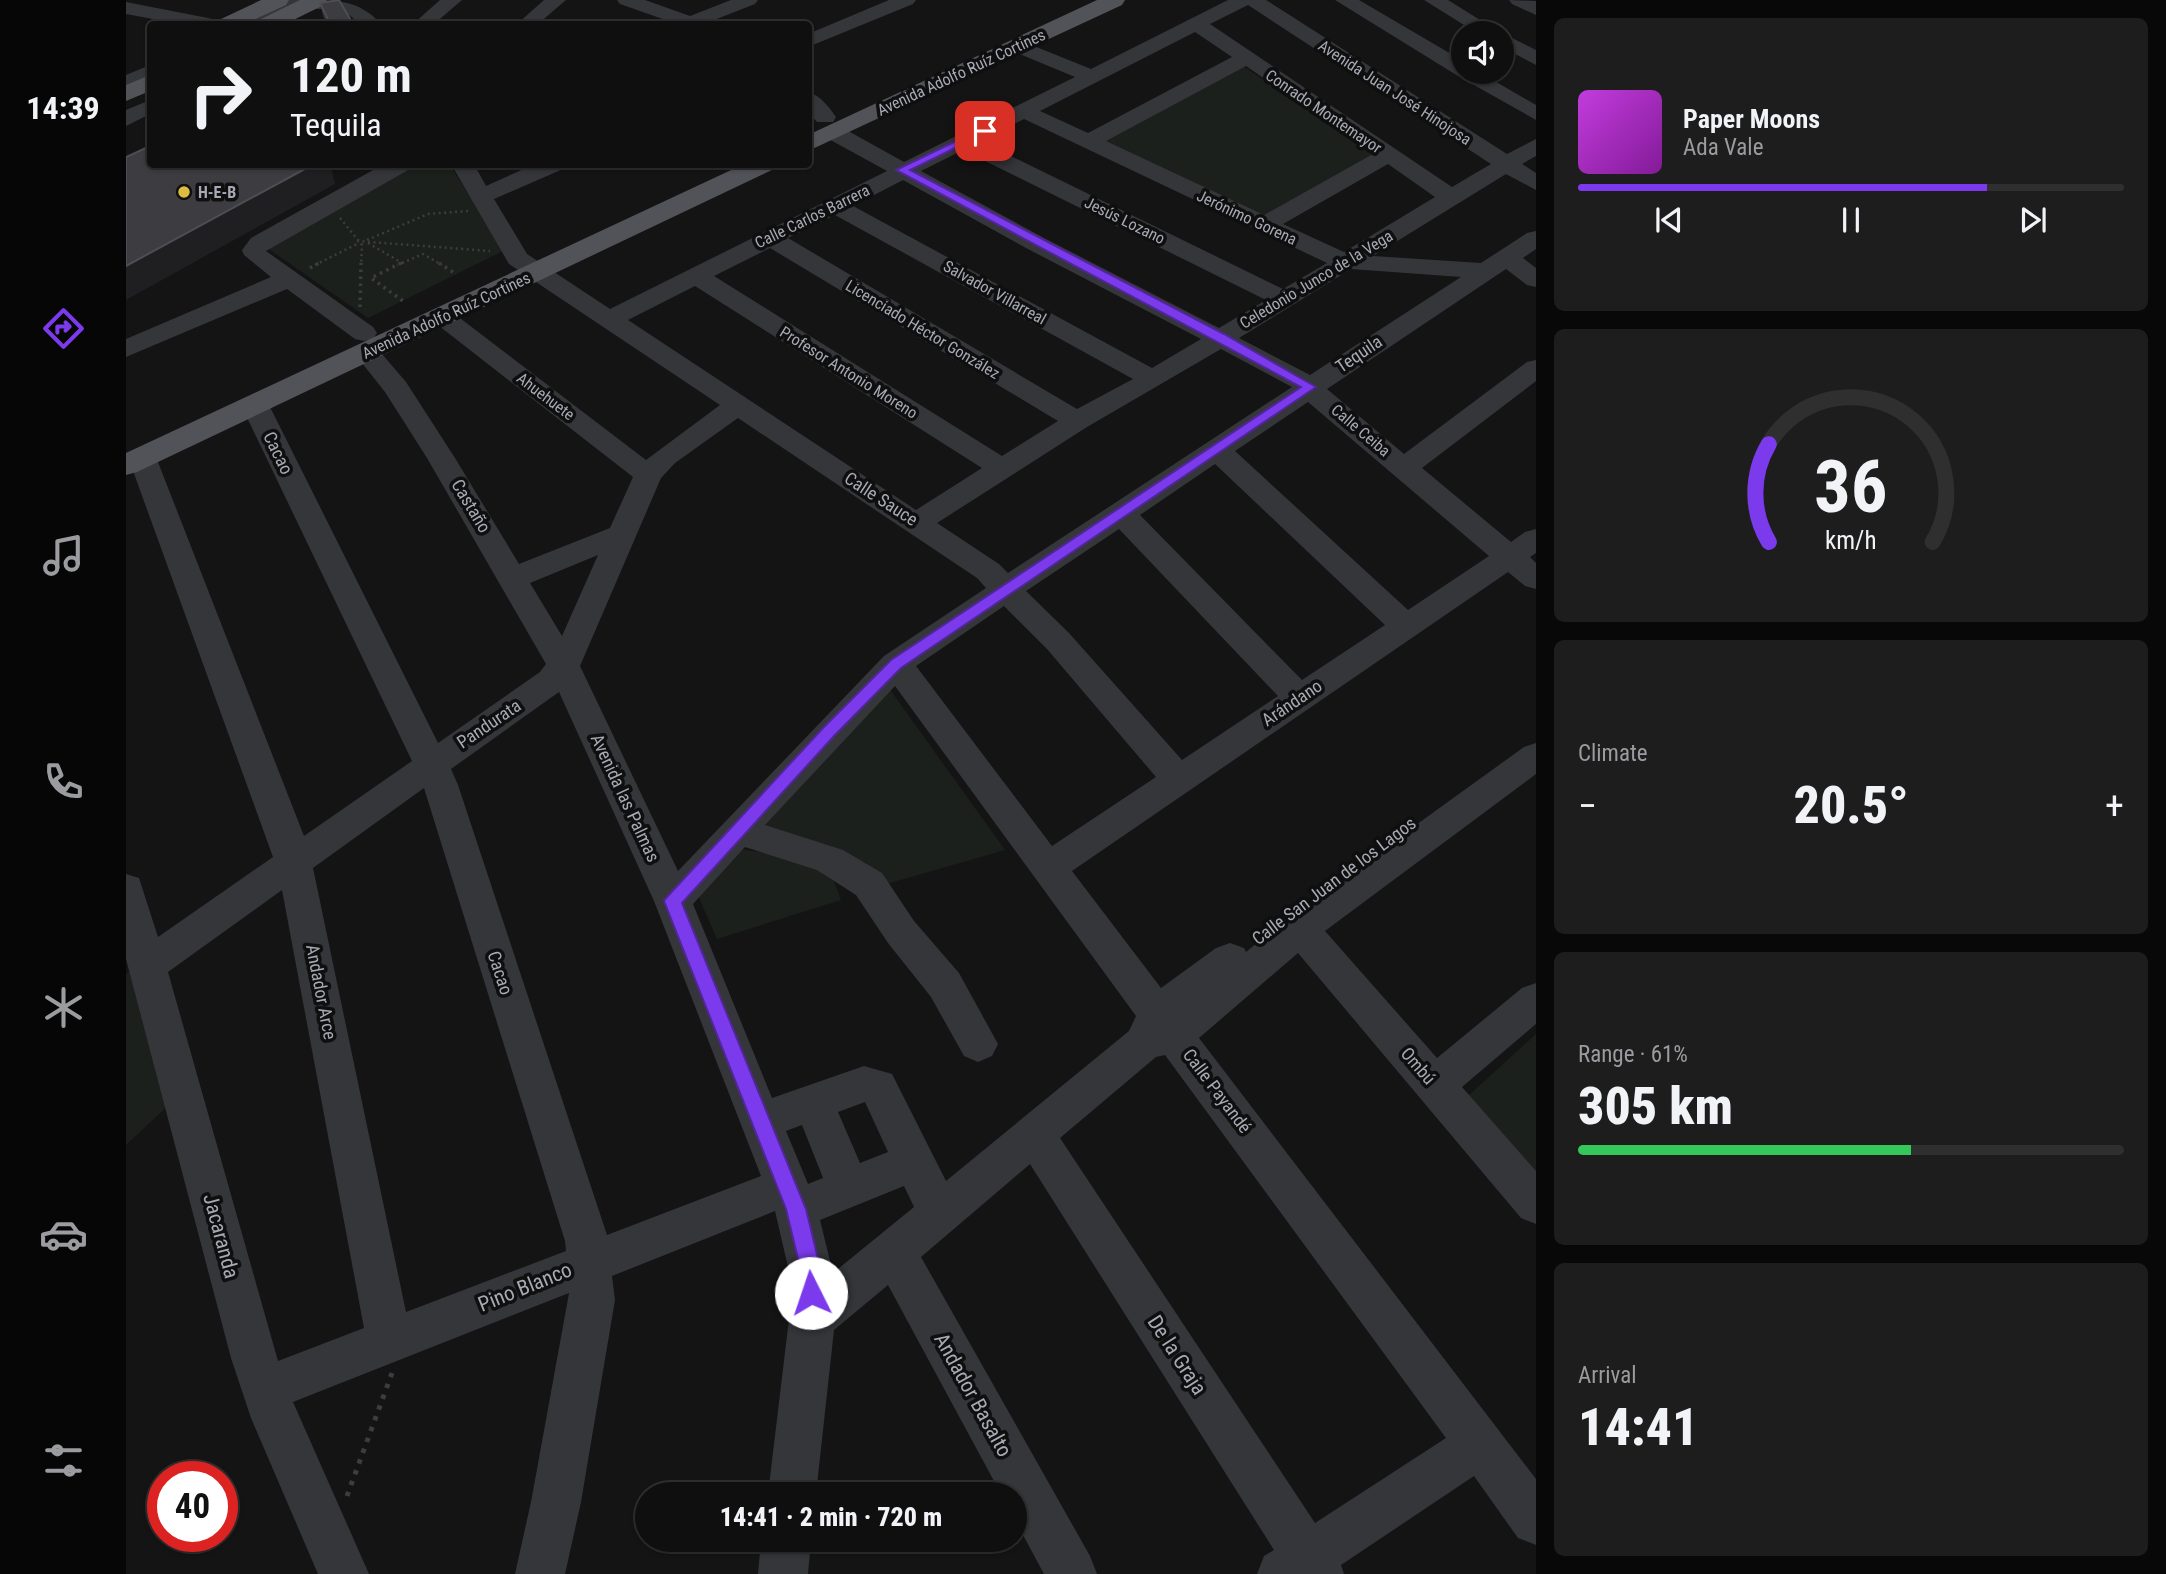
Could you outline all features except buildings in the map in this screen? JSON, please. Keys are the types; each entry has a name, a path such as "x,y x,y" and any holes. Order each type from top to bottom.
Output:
{"main road":[{"path":"235,21 278,0"},
{"name":"Avenida Adolfo Ruíz Cortines","path":"822,125 1071,0"},
{"name":"Avenida Adolfo Ruíz Cortines","path":"822,125 1017,46 1114,0"},
{"path":"274,21 304,1"},
{"path":"126,75 147,64"},
{"path":"126,94 147,84"},
{"name":"Avenida Adolfo Ruíz Cortines","path":"131,455 364,333 716,168"},
{"name":"Avenida Adolfo Ruíz Cortines","path":"131,455 255,405 364,333 443,317 518,261 755,168"}],"street":[{"path":"376,0 386,21"},
{"path":"427,21 452,0"},
{"path":"531,21 556,0"},
{"path":"627,0 684,21"},
{"path":"699,21 748,0"},
{"path":"812,39 906,0"},
{"name":"Calle Carlos Barrera","path":"608,320 1243,0"},
{"name":"Avenida Juan José Hinojosa","path":"1253,0 1536,184"},
{"path":"1345,0 1451,63"},
{"path":"1434,0 1470,21"},
{"path":"1519,0 1536,9"},
{"path":"261,21 304,1"},
{"path":"254,21 304,1 354,3 370,21"},
{"path":"126,8 202,19"},
{"path":"637,21 650,9"},
{"name":"Conrado Montemayor","path":"1197,24 1452,198"},
{"path":"1017,46 1091,76"},
{"path":"1514,46 1536,59"},
{"path":"1089,141 1246,58"},
{"path":"126,85 147,74"},
{"path":"1486,84 1536,114"},
{"name":"Calle Ceiba","path":"812,106 822,125 1310,387 1405,467 1523,548 1536,579"},
{"path":"126,118 147,108"},
{"name":"Jerónimo Gorena","path":"1024,111 1346,261 1495,264"},
{"name":"Jesús Lozano","path":"965,142 1284,299"},
{"name":"Celedonio Junco de la Vega","path":"918,522 1077,421 1153,379 1536,146"},
{"path":"1264,225 1388,155"},
{"name":"Castaño","path":"395,168 260,243 254,250 256,255 295,275 364,333 514,578 564,667"},
{"path":"465,168 480,204 518,261"},
{"path":"480,204 548,168"},
{"name":"Salvador Villarreal","path":"836,206 1153,379"},
{"name":"Licenciado Héctor González","path":"769,237 1077,421"},
{"name":"Tequila","path":"673,901 896,664 1536,238"},
{"name":"Calle Sauce","path":"518,261 971,558 1008,589 1058,641 1179,780"},
{"path":"1495,264 1536,279"},
{"path":"126,349 295,275"},
{"name":"Profesor Antonio Moreno","path":"695,275 1003,469"},
{"name":"Ahuehuete","path":"443,317 649,475"},
{"path":"1405,467 1536,368"},
{"name":"Cacao","path":"255,405 441,785 587,1241 592,1300 556,1503 540,1574"},
{"name":"Pandurata","path":"148,965 431,763 540,689 564,667 649,475 665,457 737,406"},
{"path":"1217,450 1406,626"},
{"name":"Andador Arce","path":"131,455 293,863 300,887 389,1341"},
{"path":"1121,513 1299,698"},
{"path":"514,578 622,534"},
{"name":"Arándano","path":"1049,867 1523,548"},
{"name":"Calle Payandé","path":"896,664 1049,867 1159,1030 1536,1520"},
{"name":"Avenida las Palmas","path":"564,667 673,901 792,1197 810,1267 812,1319 793,1482"},
{"name":"Calle San Juan de los Lagos","path":"812,1319 1159,1030 1536,729"},
{"name":"Calle San Juan de los Lagos","path":"1159,1030 1536,756"},
{"path":"737,830 844,865 869,884 901,932 945,985 978,1044"},
{"name":"Jacaranda","path":"126,889 264,1390 337,1557"},
{"name":"Ombú","path":"1300,929 1536,1203"},
{"path":"1434,1086 1536,1000"},
{"path":"762,1121 864,1084 878,1087 939,1213"},
{"path":"813,1102 849,1188"},
{"name":"De la Graja","path":"1035,1136 1303,1568"},
{"name":"Pino Blanco","path":"264,1390 590,1261 792,1197 849,1188 914,1162"},
{"name":"Andador Basalto","path":"894,1252 1072,1574"},
{"path":"1303,1568 1480,1444"},
{"path":"783,1574 785,1552"}],"path":[{"path":"295,275 360,241 428,214 480,204"},
{"path":"337,215 360,241 402,263"},
{"path":"360,241 518,261"},
{"path":"360,241 364,333"},
{"path":"403,301 371,278 423,254 456,274"},
{"path":"337,1557 392,1378 393,1356 389,1341"}],"shaded area":[{"path":"1243,66 1373,155 1262,218 1102,142"},
{"path":"412,168 452,168 505,250 368,318 263,245 330,207"},
{"path":"881,686 891,691 1005,850 883,885 866,863 840,851 770,835 763,821"},
{"path":"733,849 783,854 829,869 841,900 717,939 696,891"},
{"path":"130,971 174,1100 126,1145 126,974"},
{"path":"1536,1034 1536,1175 1468,1096"}],"place":[{"name":"H-E-B","path":"184,192"}],"route":[{"path":"811,1293 810,1267 796,1209 673,901 882,676 909,653 1310,387 1283,370 1035,243 902,170 985,131"}]}
